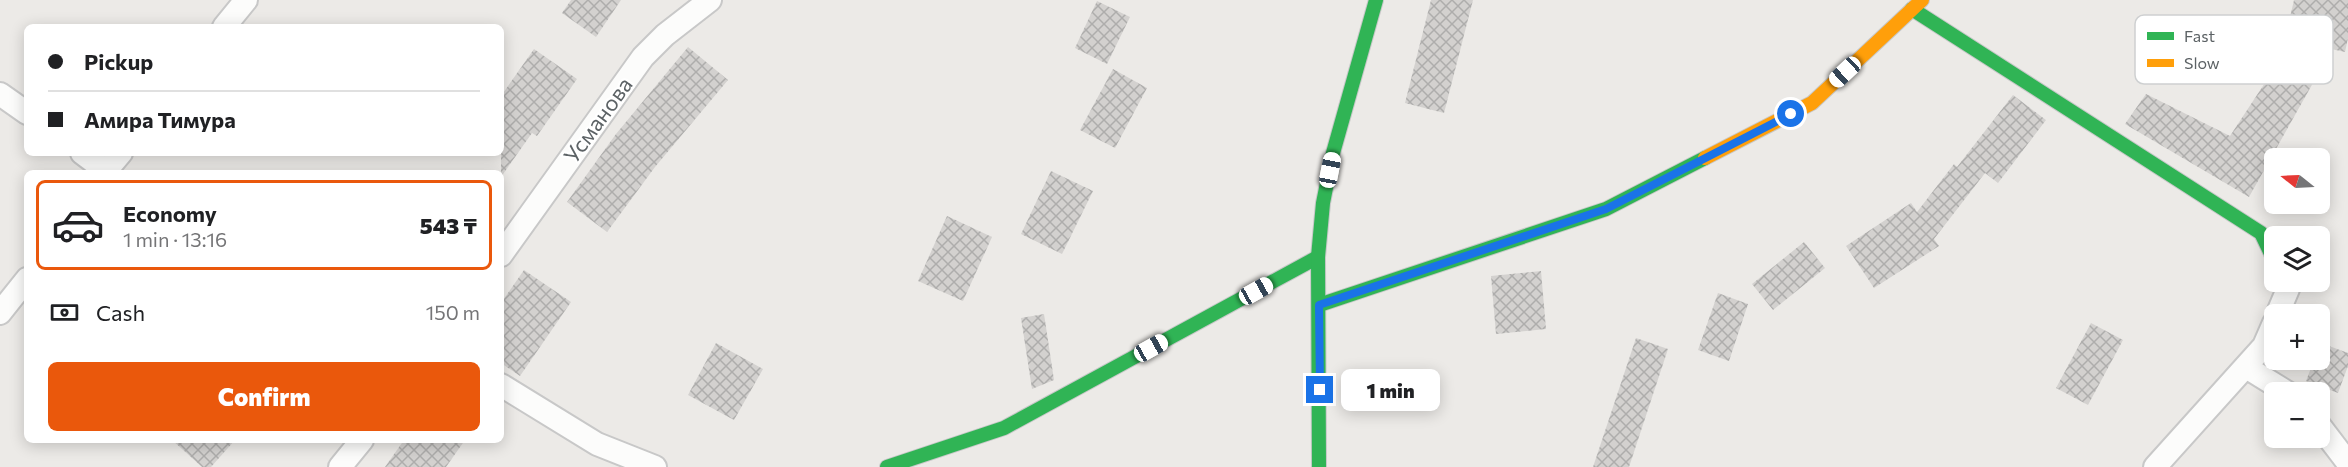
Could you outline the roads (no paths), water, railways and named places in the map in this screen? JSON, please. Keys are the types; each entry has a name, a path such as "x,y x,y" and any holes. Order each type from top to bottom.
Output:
{"street":[{"path":"226,24 246,0"},
{"name":"Усманова","path":"504,251 643,57 665,35 710,0"},
{"path":"1319,467 1318,256 1323,203 1333,153 1376,0"},
{"path":"1319,305 1606,209 1812,103 1917,5 2261,233 2264,239"},
{"path":"0,94 24,111"},
{"path":"86,156 103,170"},
{"path":"108,170 119,156"},
{"path":"887,467 1004,428 1318,256"},
{"path":"0,313 24,283"},
{"path":"2155,467 2264,346"},
{"path":"2246,366 2271,382"},
{"path":"504,387 597,444 655,467"},
{"path":"2330,439 2348,463"},
{"path":"340,467 360,443"}]}
